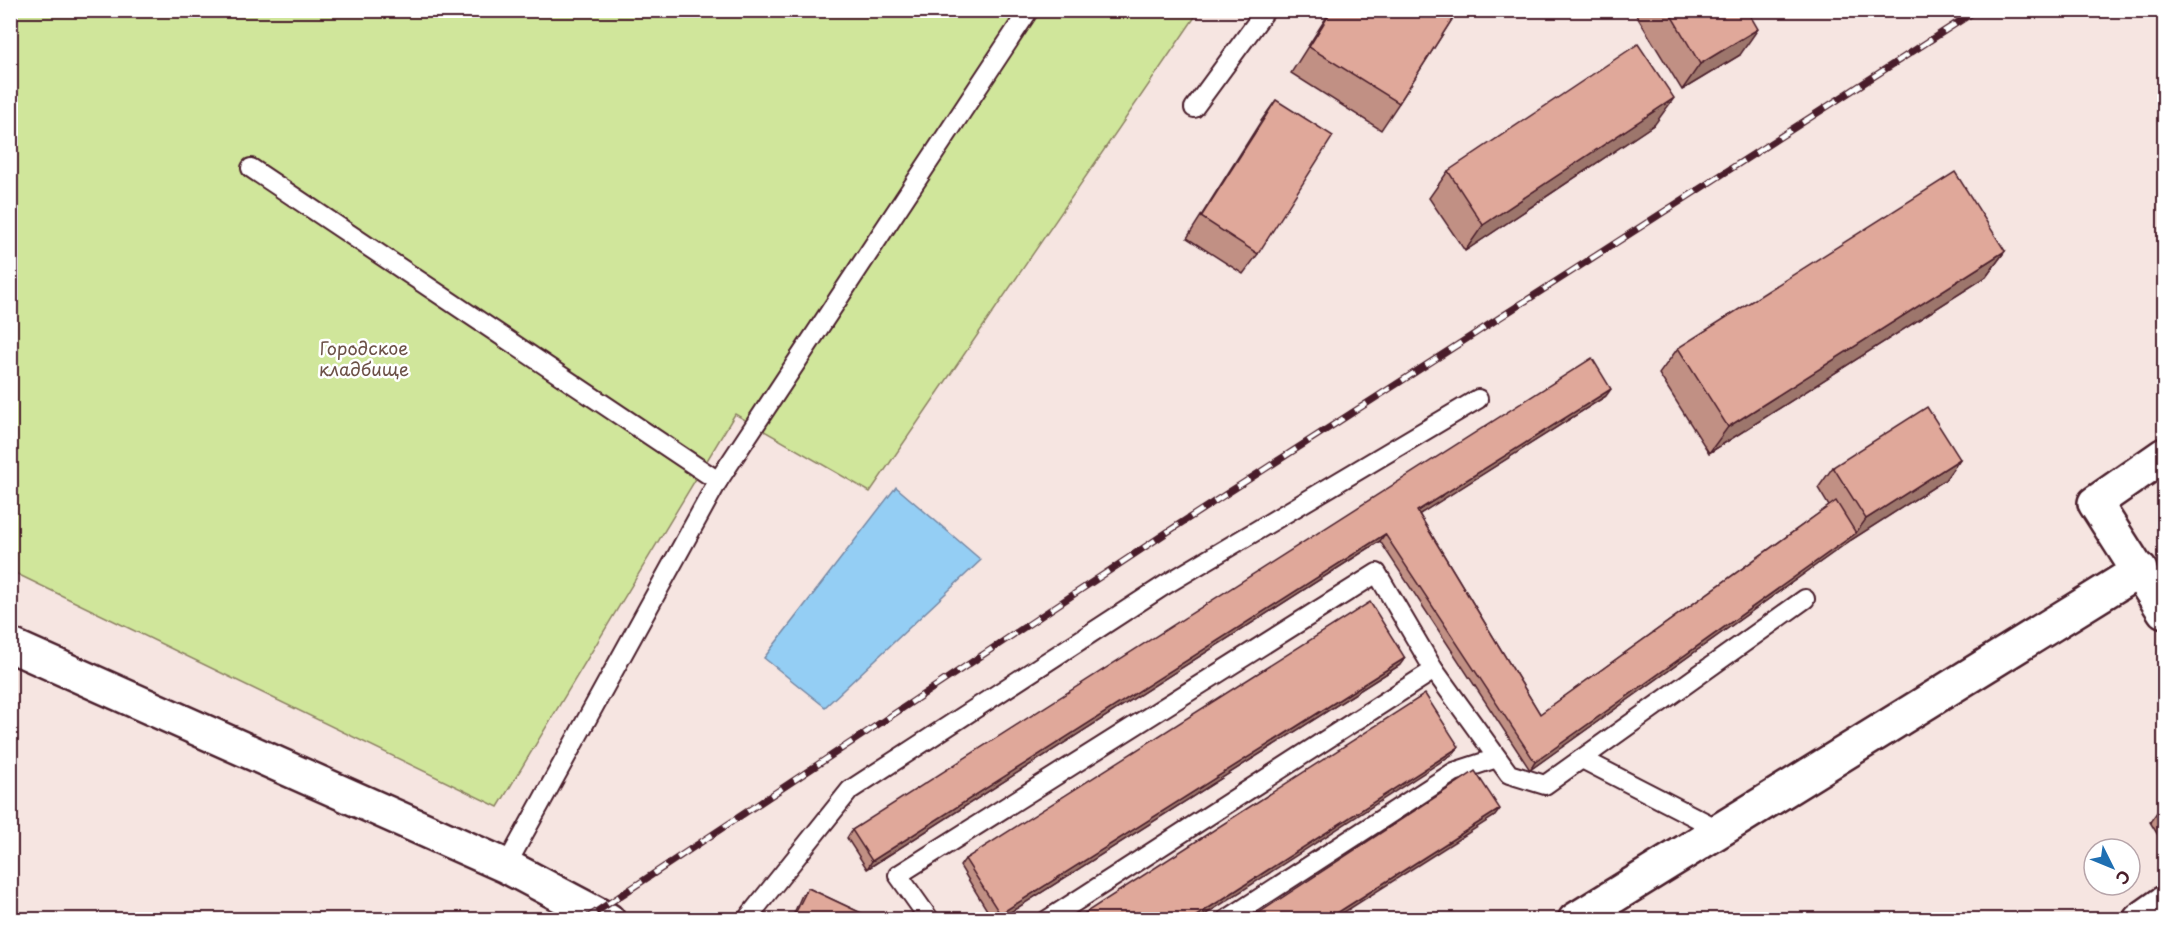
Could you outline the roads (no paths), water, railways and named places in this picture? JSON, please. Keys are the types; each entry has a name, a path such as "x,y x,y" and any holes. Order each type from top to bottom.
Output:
{"street":[{"path":"2164,455 2095,503 2140,570 2164,611"},
{"path":"1575,920 2140,570"},
{"path":"10,645 506,866 608,920"},
{"path":"2140,920 2164,903"}],"lane":[{"path":"506,866 718,481 1029,10"},
{"path":"1194,108 1266,10"},
{"path":"251,168 718,481"},
{"path":"746,920 850,790 1165,585 1478,399"},
{"path":"930,920 898,875 1377,573 1434,670 1509,774 1545,785 1805,599"},
{"path":"1047,920 1434,670"},
{"path":"1226,920 1454,772 1497,758"},
{"path":"1582,759 1720,830"}],"water":[{"path":"896,487 981,560 825,707 764,658"}],"railway":[{"path":"584,920 1178,525 1977,10"}],"park label":[{"name":"Городское кладбище","path":"364,357"}]}
